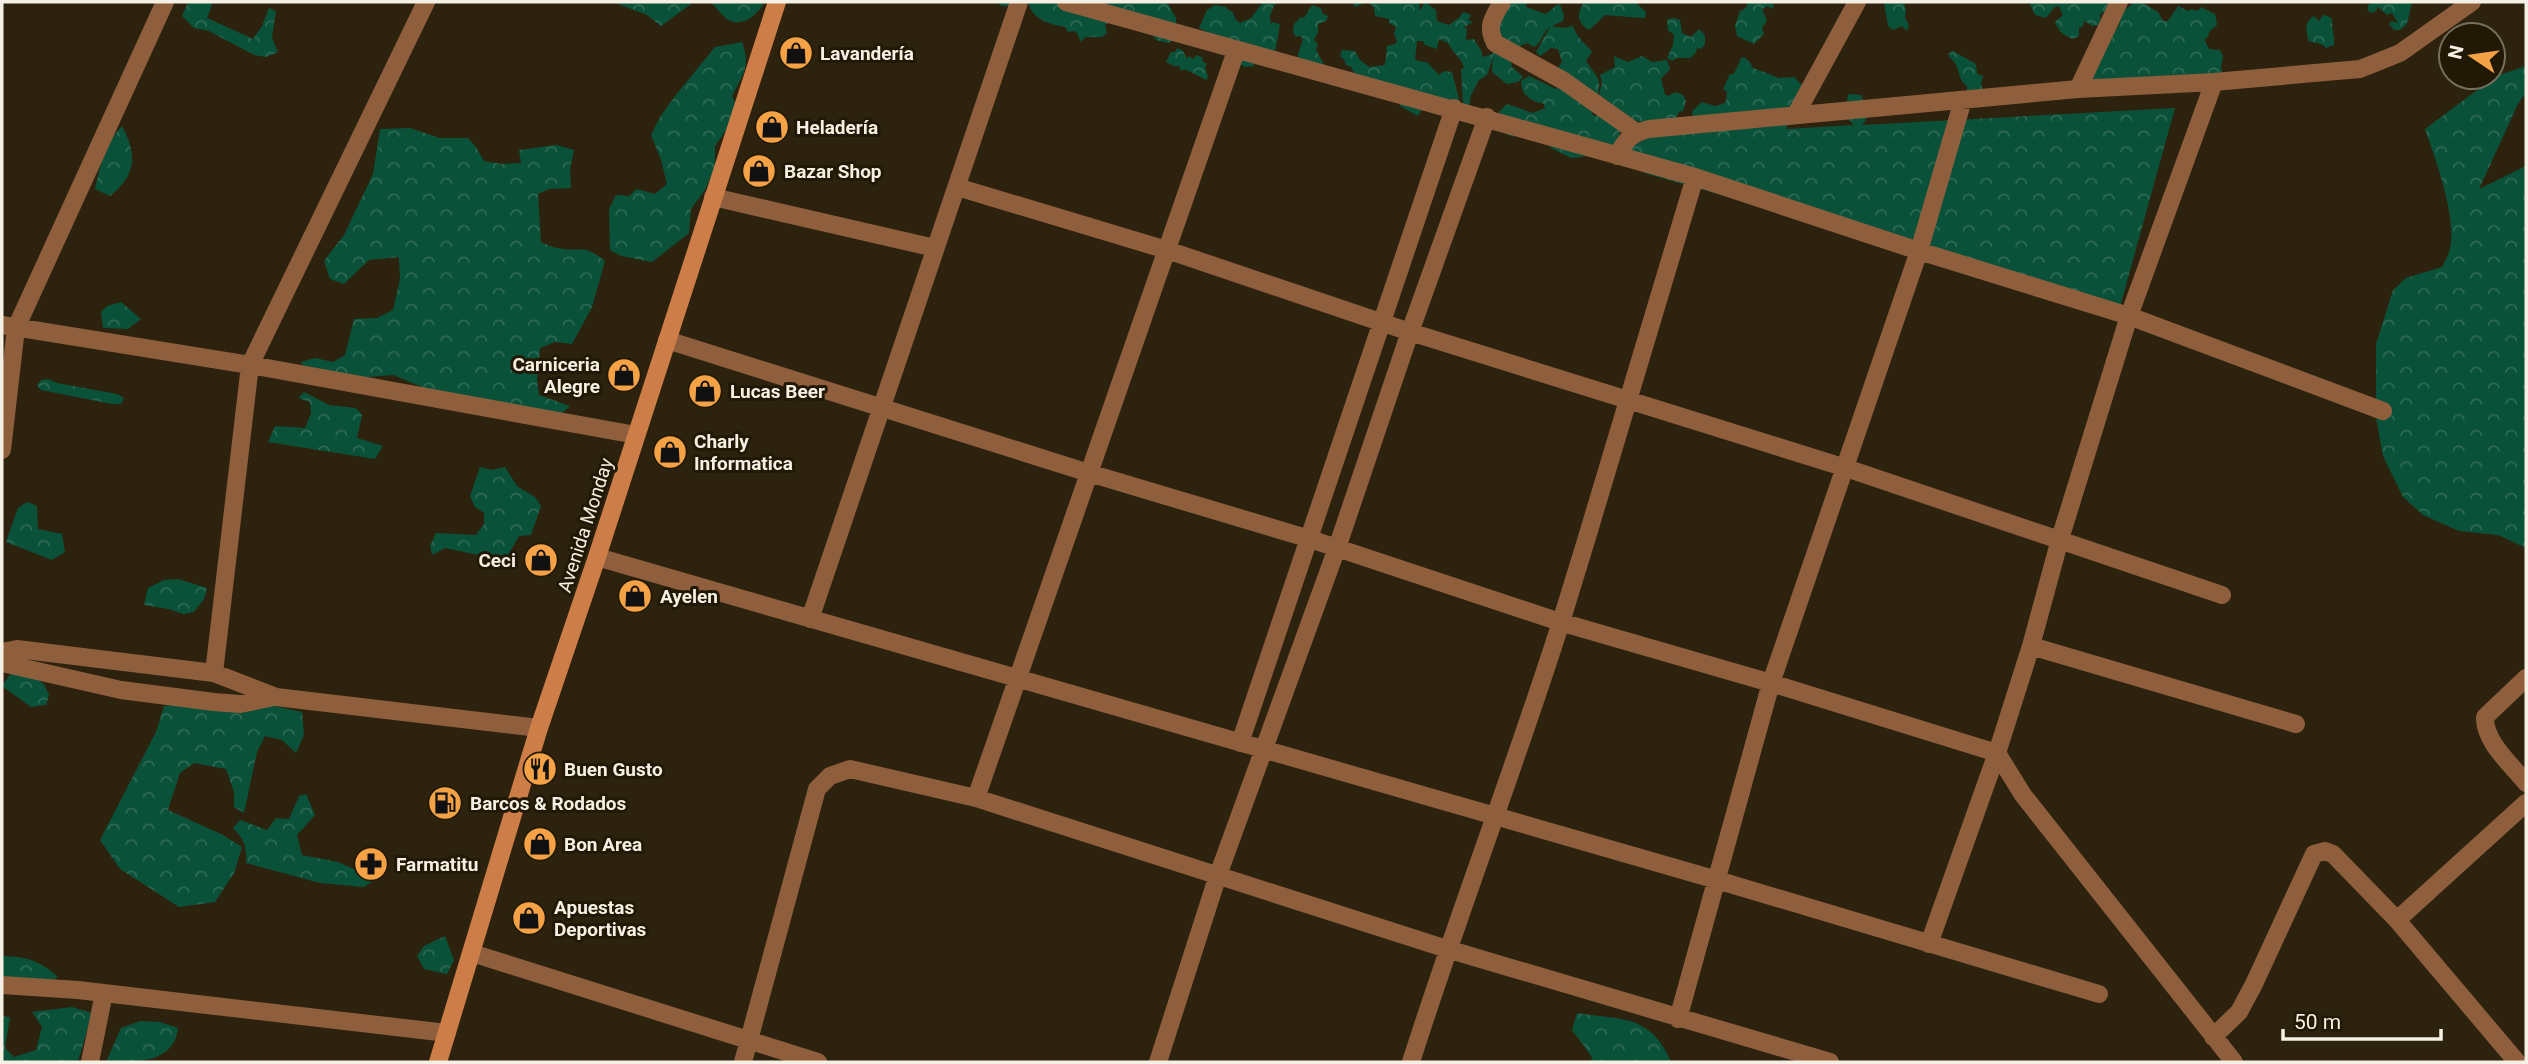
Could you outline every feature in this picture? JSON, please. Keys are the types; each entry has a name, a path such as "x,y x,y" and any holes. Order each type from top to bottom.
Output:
{"main road":[{"name":"Avenida Monday","path":"438,1062 539,727 777,2"}],"street":[{"path":"2,450 9,326 165,2"},
{"path":"214,673 250,365 426,2"},
{"path":"810,619 1019,2"},
{"path":"1066,2 1093,5 1236,51 1487,117 1695,177 1919,251 2129,316 2383,411"},
{"path":"1502,2 1489,23 1489,33 1495,43 1564,81 1636,132"},
{"path":"1796,114 1857,2"},
{"path":"2078,89 2119,2"},
{"path":"1618,156 1624,142 1636,132 1796,114 2078,89 2214,82 2360,69 2400,52 2472,2"},
{"path":"976,799 1236,51"},
{"path":"1929,944 1997,753 2129,316 2214,82"},
{"path":"1678,1019 1771,683 1919,251 1963,100"},
{"path":"1240,743 1454,108"},
{"path":"1158,1062 1217,878 1337,548 1487,117"},
{"path":"1411,1062 1560,622 1695,177"},
{"path":"957,187 1167,250 1410,332 1846,468 2222,595"},
{"path":"713,197 934,248"},
{"path":"9,326 250,365 636,435"},
{"path":"667,340 1088,473 1310,539 1560,622 1771,683 1997,753 2023,795 2234,1062"},
{"path":"597,557 1717,880 2099,994"},
{"path":"2031,646 2296,724"},
{"path":"2,652 17,649 214,673 276,697 539,727"},
{"path":"2,663 121,690 214,702 240,704 276,697"},
{"path":"2526,678 2485,717 2485,725 2490,738 2526,783"},
{"path":"743,1062 817,789 830,776 850,769 976,799 1447,950 1830,1062"},
{"path":"2397,920 2526,803"},
{"path":"2213,1037 2239,1012 2314,855 2325,851 2333,854 2397,920 2517,1062"},
{"path":"472,953 818,1062"},
{"path":"2,985 104,993 447,1033"},
{"path":"90,1062 104,993"}],"green space":[{"path":"188,2 213,2 207,18 253,39 269,8 276,11 272,38 278,52 266,57 254,55 209,31 194,28 182,16"},
{"path":"613,2 694,2 661,26 647,15"},
{"path":"710,2 765,2 749,19 733,22"},
{"path":"997,2 1159,2 1168,4 1176,18 1176,39 1168,43 1156,40 1133,15 1133,11 1127,11 1105,25 1107,33 1102,37 1085,37 1081,42 1076,31 1068,32 1065,27 1042,20 1028,3 1001,6"},
{"path":"1263,2 1281,2 1274,5 1270,16 1271,24 1274,22 1280,25 1274,58 1256,59 1254,66 1244,67 1211,41 1207,32 1199,28 1207,10 1215,5 1232,11 1240,23 1251,18"},
{"path":"1352,2 1367,2 1355,7"},
{"path":"1367,2 1419,2 1420,11 1425,2 1436,10 1437,21 1449,25 1463,12 1471,15 1468,20 1473,22 1463,28 1467,28 1466,40 1474,39 1482,57 1493,54 1490,33 1501,2 1527,2 1526,7 1546,14 1560,5 1563,21 1552,26 1573,26 1592,52 1586,61 1599,85 1597,108 1591,112 1594,116 1600,115 1618,124 1620,134 1617,143 1582,157 1571,158 1553,149 1533,133 1516,134 1513,137 1502,132 1499,112 1507,104 1533,113 1545,108 1544,104 1525,94 1521,81 1529,76 1556,89 1560,83 1553,75 1562,62 1558,49 1551,48 1540,56 1536,52 1550,27 1537,45 1534,47 1527,43 1520,46 1510,58 1512,67 1523,77 1518,82 1507,84 1492,72 1493,58 1487,75 1479,80 1471,95 1469,107 1463,106 1463,64 1448,43 1439,39 1437,49 1425,45 1423,41 1417,41 1415,60 1428,63 1439,75 1444,71 1452,72 1460,103 1442,115 1422,109 1418,116 1400,106 1398,101 1355,74 1340,57 1342,50 1355,51 1360,60 1369,67 1385,65 1387,46 1397,41 1394,34 1396,27 1389,23 1389,19 1375,16 1374,7"},
{"path":"1584,2 1635,2 1646,12 1645,18 1605,15 1589,30 1579,18"},
{"path":"1747,2 1770,2 1774,5 1772,9 1768,6 1762,9 1767,21 1762,28 1764,34 1754,44 1737,36 1735,26 1740,11 1746,8"},
{"path":"1904,2 1905,18 1909,25 1907,31 1902,26 1893,30 1888,26 1884,3"},
{"path":"2029,2 2123,2 2100,14 2101,24 2093,26 2084,21 2083,27 2079,27 2079,36 2073,39 2062,33 2055,22 2063,15 2059,6 2046,18 2035,15"},
{"path":"2141,2 2158,12 2163,21 2168,21 2178,6 2188,11 2198,11 2201,7 2215,14 2217,25 2204,39 2209,49 2220,50 2223,56 2222,72 2218,78 2115,96 2092,96 2086,78 2119,25 2123,11 2134,3"},
{"path":"2370,2 2412,2 2407,24 2400,30 2394,30 2389,24 2392,21 2398,23 2392,13 2387,15 2378,7 2370,13 2367,8"},
{"path":"1312,5 1321,8 1322,13 1328,16 1326,21 1318,24 1314,40 1318,44 1316,50 1325,66 1297,58 1303,39 1296,37 1293,32 1294,24 1301,17 1304,18"},
{"path":"2323,15 2332,19 2334,38 2334,45 2326,48 2308,41 2307,24 2314,16 2319,21"},
{"path":"1667,20 1680,20 1682,33 1691,37 1699,29 1705,35 1705,44 1701,49 1697,48 1690,58 1677,58 1672,61 1667,58 1674,35 1668,30"},
{"path":"742,42 746,64 732,96 736,104 726,130 715,146 715,168 705,190 691,209 689,233 652,262 621,256 610,250 609,209 616,195 629,196 637,189 655,194 667,184 651,135 660,117 715,47"},
{"path":"1177,48 1183,51 1187,59 1189,56 1193,59 1197,55 1203,58 1202,61 1207,64 1206,80 1187,70 1180,70 1179,65 1176,67 1166,62 1171,52 1175,52"},
{"path":"1953,51 1976,64 1977,74 1983,76 1981,84 1984,92 1967,98 1967,86 1948,54"},
{"path":"1614,56 1628,62 1642,56 1652,62 1667,60 1670,69 1661,79 1665,94 1668,96 1675,92 1683,95 1686,101 1683,111 1679,112 1676,118 1643,123 1632,119 1599,95 1602,83 1600,75 1615,67"},
{"path":"1744,57 1753,68 1779,78 1794,77 1804,87 1786,129 1854,125 1845,117 1848,94 1861,95 1863,100 1867,101 1866,120 1862,125 2175,108 2120,307 1647,174 1636,168 1630,149 1638,143 1656,136 1705,133 1693,118 1692,111 1702,102 1715,106 1726,101 1727,92 1723,89 1730,74 1734,74"},
{"path":"2526,66 2526,92 2479,189 2526,166 2526,548 2498,535 2459,531 2423,515 2403,497 2383,456 2376,418 2376,344 2393,290 2406,278 2442,267 2449,252 2451,224 2448,208 2440,173 2425,129 2476,91 2507,91 2507,72"},
{"path":"122,126 130,146 132,164 125,180 110,196 95,189 107,147"},
{"path":"410,128 440,138 468,138 484,161 502,164 521,163 519,150 556,145 574,150 570,170 571,188 549,189 538,194 541,242 557,248 586,250 605,261 592,307 572,344 555,342 540,348 537,380 539,395 570,406 558,417 431,391 393,375 345,379 307,373 301,362 315,358 333,362 345,355 354,319 377,318 393,310 400,279 399,257 369,260 344,284 330,279 324,261 344,235 373,174 380,129"},
{"path":"121,302 141,319 128,329 103,328 101,312 107,306"},
{"path":"48,379 117,394 124,398 121,404 112,404 41,390 37,385 41,380"},
{"path":"304,392 329,405 356,408 362,415 357,438 383,446 375,459 268,442 275,426 305,428 311,413 310,402 298,398"},
{"path":"480,467 492,470 505,467 517,486 535,497 541,506 531,535 519,536 507,557 488,557 445,548 432,555 430,546 436,533 476,535 484,524 484,513 475,507 470,496"},
{"path":"27,502 37,506 38,529 62,534 65,552 52,560 6,542 18,508"},
{"path":"178,579 207,588 204,599 194,612 184,614 144,605 148,588 164,580"},
{"path":"17,665 44,684 49,695 46,705 31,707 2,686"},
{"path":"191,702 270,705 302,712 304,735 296,753 282,740 265,736 257,752 244,813 234,807 234,792 226,769 194,763 180,773 168,810 223,835 242,847 234,873 215,902 179,907 120,869 100,840 156,732 164,706"},
{"path":"306,794 315,815 297,835 302,855 338,862 376,879 364,887 320,883 246,863 244,844 233,828 240,820 267,830 276,818 289,819 299,796"},
{"path":"445,936 454,960 447,974 424,969 417,956 424,946"},
{"path":"2,956 32,960 58,977 46,984 2,983"},
{"path":"72,1007 92,1013 78,1062 2,1062 2,1016 10,1017 5,1048 14,1057 36,1050 42,1027 32,1012"},
{"path":"1577,1013 1621,1019 1644,1027 1663,1046 1671,1062 1591,1062 1592,1057 1572,1030"},
{"path":"140,1021 160,1022 178,1028 175,1040 161,1055 140,1061 106,1062 121,1028"}],"place":[{"name":"Lavandería","path":"796,53"},
{"name":"Heladería","path":"772,127"},
{"name":"Bazar Shop","path":"759,171"},
{"name":"Carniceria Alegre","path":"624,375"},
{"name":"Lucas Beer","path":"705,391"},
{"name":"Charly Informatica","path":"670,452"},
{"name":"Ceci","path":"541,560"},
{"name":"Ayelen","path":"635,596"},
{"name":"Buen Gusto","path":"540,769"},
{"name":"Barcos & Rodados","path":"445,803"},
{"name":"Bon Area","path":"540,844"},
{"name":"Farmatitu","path":"371,864"},
{"name":"Apuestas Deportivas","path":"529,918"}]}
